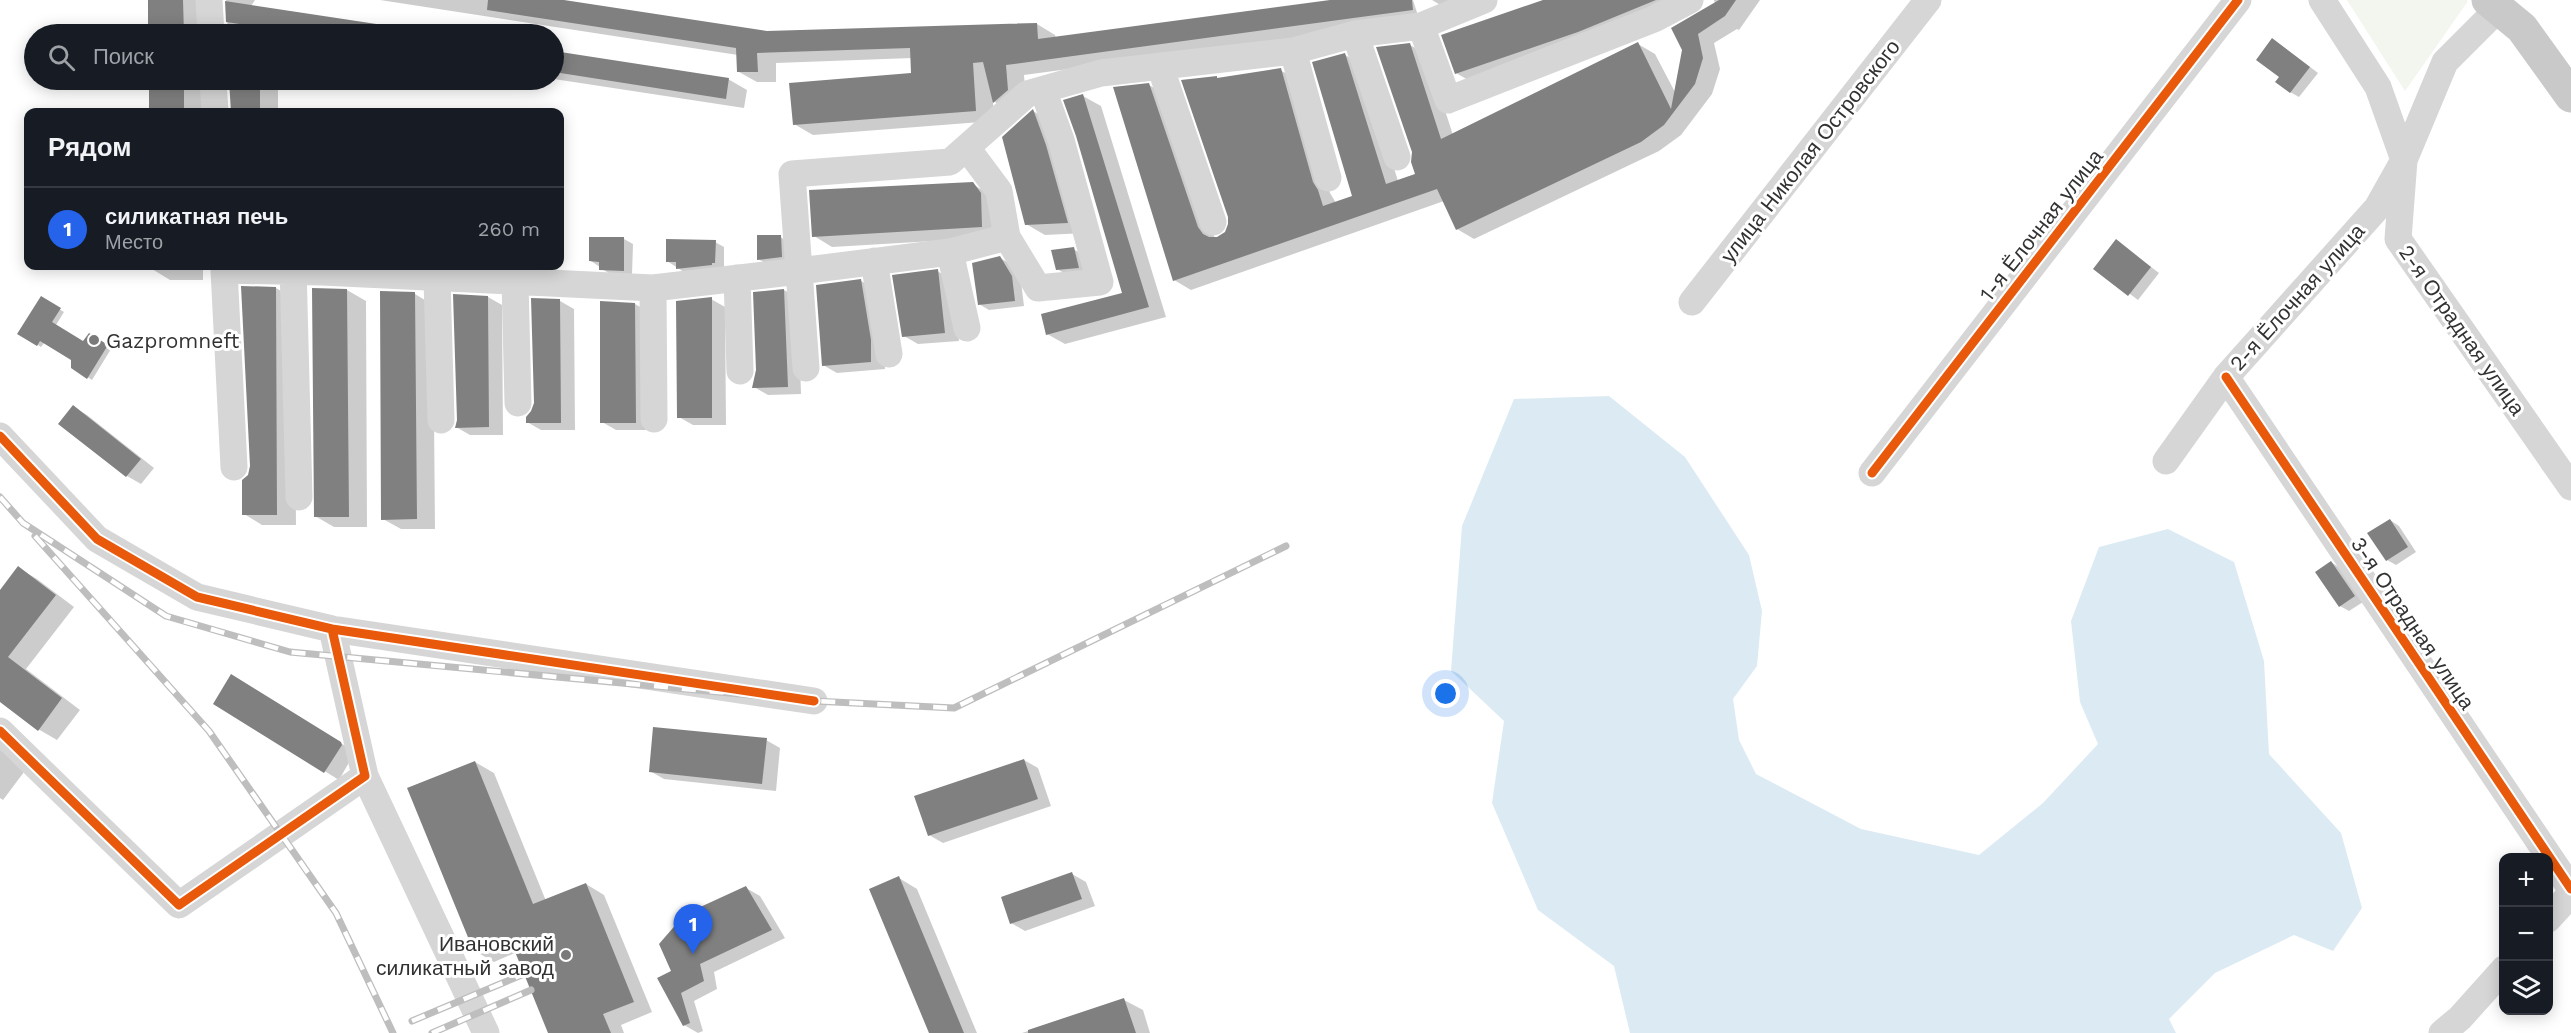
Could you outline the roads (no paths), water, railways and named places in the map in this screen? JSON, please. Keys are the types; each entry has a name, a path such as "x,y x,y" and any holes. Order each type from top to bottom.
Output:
{"main road":[{"path":"2493,4 2522,28 2571,96"}],"street":[{"path":"209,0 210,24"},
{"path":"806,368 792,174 950,162 1027,94 1101,72 1293,51 1355,34 1421,26 1484,0"},
{"path":"1421,26 1448,100 1654,19 1690,0"},
{"name":"улица Николая Островского","path":"1692,302 1928,0"},
{"name":"1-я Ёлочная улица","path":"1872,472 2238,0"},
{"name":"2-я Отрадная улица","path":"2322,0 2378,87 2404,160 2398,239 2571,487"},
{"path":"2404,160 2445,62 2493,4"},
{"path":"1355,34 1396,157"},
{"path":"1293,51 1328,178"},
{"path":"1160,66 1213,222"},
{"path":"214,90 215,108"},
{"path":"967,148 999,191 1007,237 1038,288 1100,282 1061,140 1043,90"},
{"name":"2-я Ёлочная улица","path":"2166,460 2226,377 2377,208 2404,160"},
{"path":"319,270 437,279 653,288 950,252 1007,237"},
{"path":"950,252 967,328"},
{"path":"874,261 889,354"},
{"path":"224,270 234,467"},
{"path":"293,270 298,497"},
{"path":"737,278 740,371"},
{"path":"437,279 441,420"},
{"path":"515,282 518,403"},
{"path":"653,288 654,419"},
{"name":"3-я Отрадная улица","path":"2226,377 2571,889"},
{"path":"0,436 97,539 197,597 332,628 814,701"},
{"path":"332,628 365,776 486,1033"},
{"path":"0,731 178,906 365,776"},
{"path":"2553,914 2571,894"},
{"path":"2456,1028 2499,975"}],"railway":[{"path":"0,497 23,523 166,616 290,652 814,701 954,708 1286,546"},
{"path":"35,536 209,731 336,913 393,1033"},
{"path":"412,1021 524,974"},
{"path":"432,1033 531,990"}],"place":[{"name":"Gazpromneft","path":"94,340"},
{"name":"силикатная печь","path":"693,954"},
{"name":"Ивановский силикатный завод","path":"566,955"}]}
